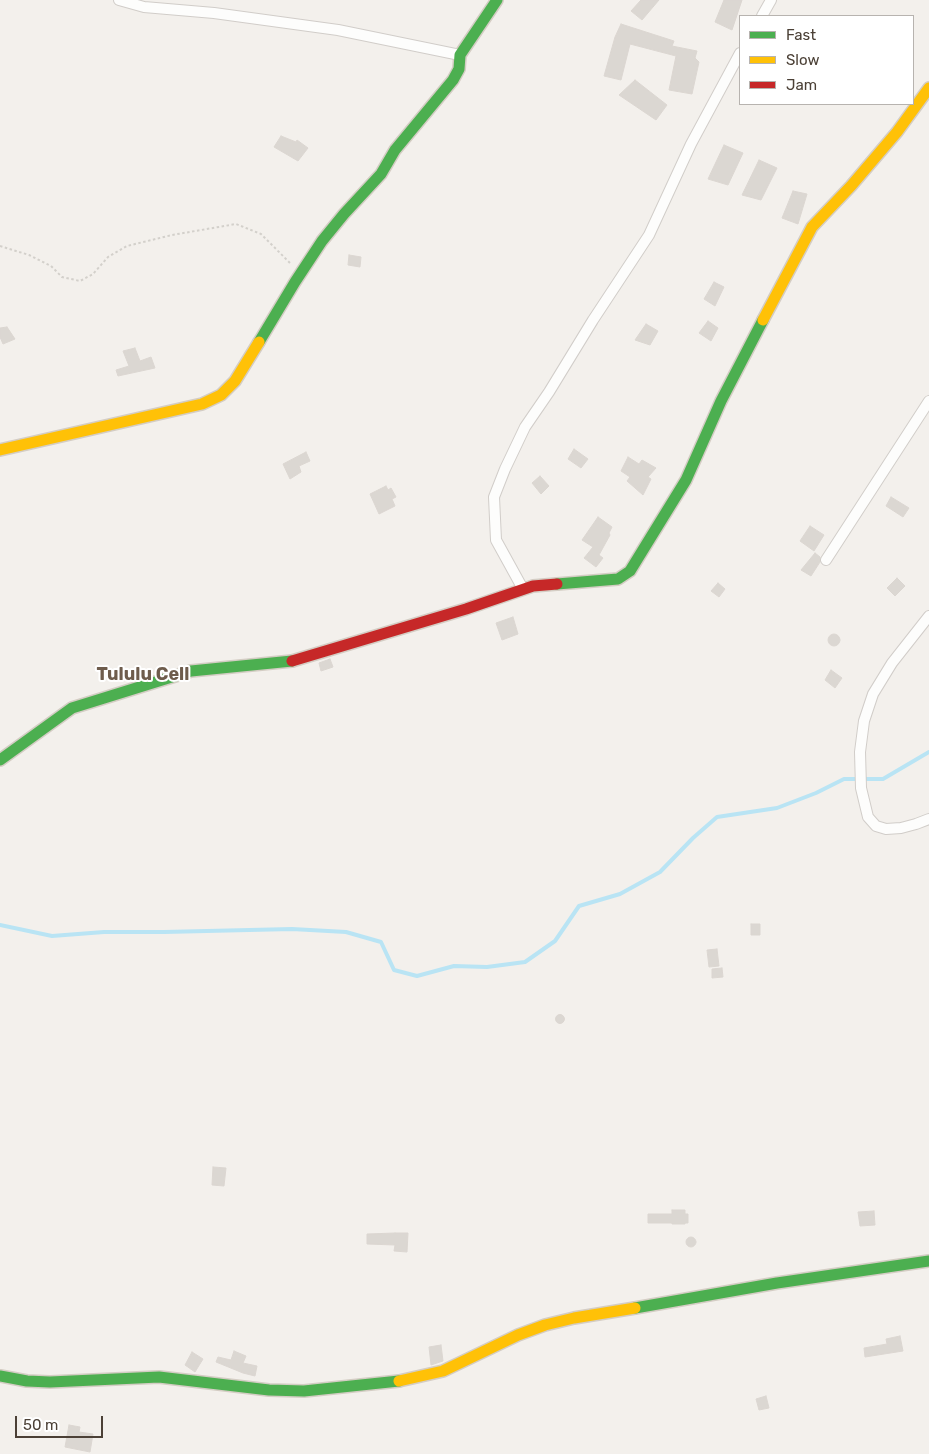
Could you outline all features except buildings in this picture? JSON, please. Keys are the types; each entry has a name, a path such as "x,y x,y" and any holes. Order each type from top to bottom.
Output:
{"street":[{"path":"119,0 144,7 338,30 460,55"},
{"path":"0,450 202,404 221,395 235,381 322,241 381,174 395,150 453,80 458,69 460,55 497,0"},
{"path":"763,15 771,0"},
{"path":"523,589 496,540 494,497 505,469 524,427 549,392 593,320 649,235 691,144 739,55"},
{"path":"0,760 72,708 191,671 296,660 466,609 533,586 587,580 618,579 630,570 686,480 721,401 812,227 863,173 897,132 929,88"},
{"path":"826,560 929,401"},
{"path":"929,616 892,663 873,694 864,721 860,752 861,788 868,817 876,826 886,829 901,828 929,819"},
{"path":"0,1376 50,1382 159,1377 269,1390 304,1390 408,1380 443,1371 527,1332 545,1325 574,1318 777,1283 929,1261"}],"path":[{"path":"0,246 29,255 51,266 62,277 80,281 93,274 108,257 127,246 172,235 236,224 261,234 289,263 301,272"}],"waterway":[{"path":"0,925 52,936 104,932 292,929 346,932 381,942 394,970 417,976 454,966 487,967 525,962 555,941 579,906 620,894 660,872 693,838 717,817 777,808 816,793 844,779 883,779 929,752"}],"traffic: fast":[{"path":"259,342 322,241 381,174 395,150 453,80 459,69 460,55 497,0"},
{"path":"557,584 618,579 630,571 686,480 721,401 763,320"},
{"path":"0,760 72,708 191,671 292,661"},
{"path":"635,1308 777,1283 929,1261"},
{"path":"0,1376 27,1381 50,1382 159,1377 269,1390 304,1391 399,1381"}],"traffic: slow":[{"path":"763,320 812,227 851,186 897,132 929,88"},
{"path":"0,450 202,404 221,395 235,381 259,342"},
{"path":"399,1381 443,1371 518,1335 545,1325 635,1308"}],"traffic: jam":[{"path":"292,661 466,609 533,586 557,584"}],"district":[{"name":"Tululu Cell","path":"143,675"}]}
